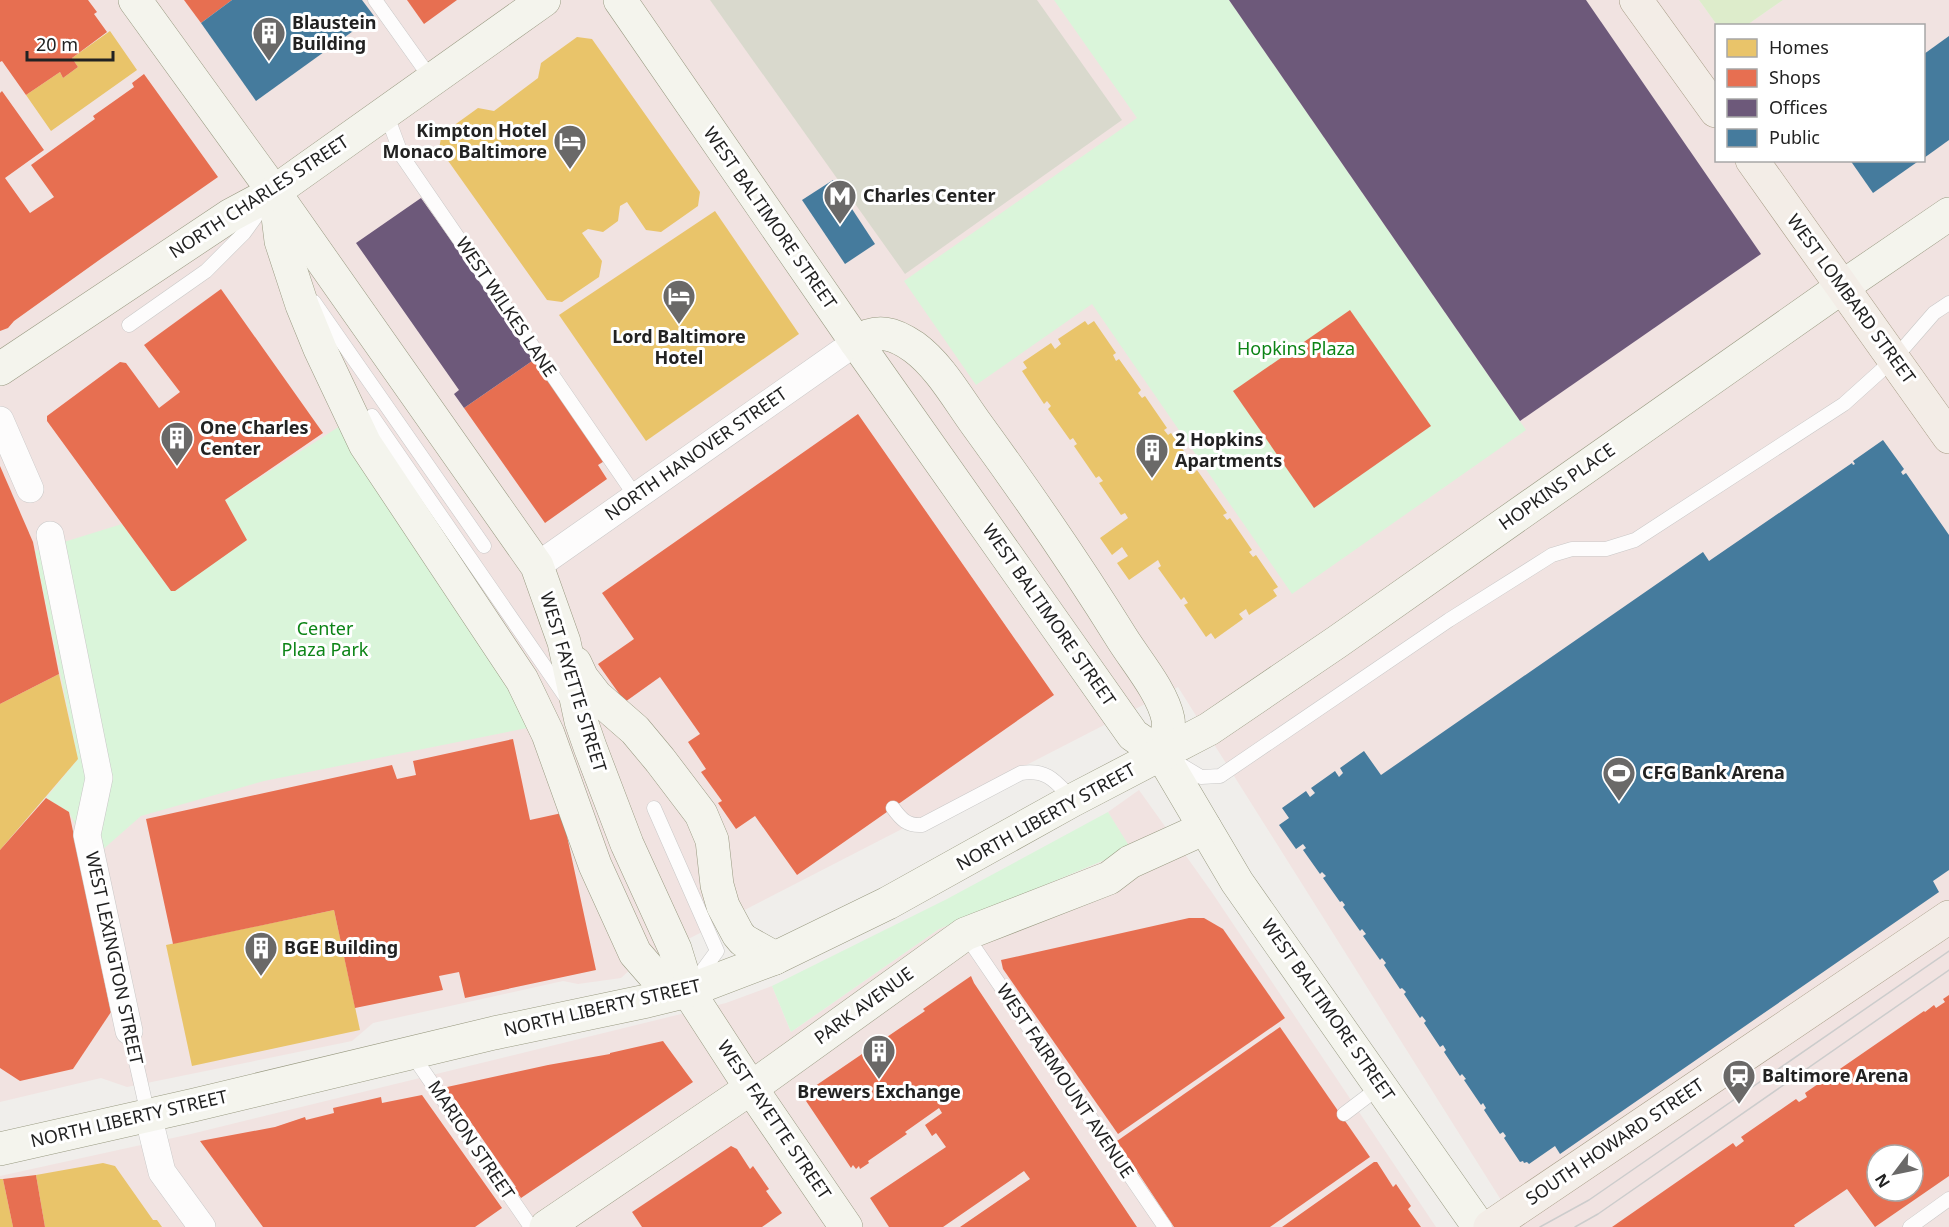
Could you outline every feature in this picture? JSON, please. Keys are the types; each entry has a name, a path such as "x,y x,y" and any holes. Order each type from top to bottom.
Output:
{"main road":[{"name":"WEST FAYETTE STREET","path":"135,0 274,192 537,566 564,642 586,734 627,844 675,949 688,991 846,1227"},
{"name":"NORTH CHARLES STREET","path":"0,369 231,215 274,192 544,0"},
{"name":"WEST BALTIMORE STREET","path":"620,0 856,342 1133,735 1162,754 1237,882 1479,1227"},
{"path":"1636,0 1715,110"},
{"name":"WEST LOMBARD STREET","path":"1753,162 1949,437"},
{"path":"274,192 282,241 302,305 365,444 504,650 535,707 548,734 595,865 635,953 656,976 688,991"},
{"name":"HOPKINS PLACE","path":"1162,754 1209,729 1338,642 1949,214"},
{"path":"856,342 866,335 881,333 897,337 916,348 934,367 1010,470 1093,592 1159,696 1168,720 1162,754"},
{"path":"564,642 582,678 596,696 635,730 701,814 712,840 717,885 723,906 743,940 775,958"},
{"path":"535,707 559,729 580,737 586,734"},
{"name":"NORTH LIBERTY STREET","path":"0,1149 494,1033 628,1006 688,991 775,958 888,903 1073,800 1162,754"},
{"name":"PARK AVENUE","path":"546,1227 751,1088 965,934 1109,878 1130,862 1205,828"},
{"name":"SOUTH HOWARD STREET","path":"1490,1227 1949,916"}],"street":[{"name":"NORTH HANOVER STREET","path":"537,566 856,342"},
{"path":"0,420 30,489"},
{"name":"WEST LEXINGTON STREET","path":"50,535 99,778 87,835 129,1031"},
{"name":"WEST LEXINGTON STREET","path":"148,1115 162,1172 202,1227"}],"lane":[{"path":"375,0 432,80"},
{"name":"WEST WILKES LANE","path":"386,112 402,156 636,497"},
{"path":"129,325 206,271 244,233 274,192"},
{"path":"289,266 484,546"},
{"path":"1162,754 1201,777 1221,776 1449,620 1552,555 1572,549 1606,549 1635,540 1832,412 1894,359 1934,313 1949,303"},
{"path":"372,416 586,734"},
{"path":"893,808 905,822 922,825 1021,773 1031,772 1043,773 1055,781 1073,800"},
{"path":"654,808 717,951 688,991"},
{"name":"WEST FAIRMOUNT AVENUE","path":"965,934 1165,1227"},
{"name":"WEST LEXINGTON STREET","path":"129,1031 148,1115"},
{"name":"MARION STREET","path":"411,1053 531,1227"},
{"path":"1344,1114 1381,1086"},
{"path":"1910,1227 1949,1199"}],"shaded area":[{"path":"0,0 1699,0 1716,24 1715,162 1925,162 1925,24 1748,24 1783,0 1949,0 1949,1227 1518,1227 1178,687 632,968 621,978 578,984 563,981 373,1023 352,1041 127,1087 101,1078 0,1102"},
{"path":"710,0 1037,0 1122,120 905,274"},
{"path":"1139,790 1211,891 1436,1227 0,1227 0,1176 191,1134 726,1003 772,986 791,1032 939,929 1130,850 1108,812"}],"green space":[{"name":"Hopkins Plaza","path":"1054,0 1229,0 1526,430 1292,594 1092,304 976,385 904,281 1137,118"},
{"path":"1699,0 1783,0 1748,24 1716,24"},
{"name":"Center Plaza Park","path":"340,426 532,727 264,781 141,816 92,859 69,812 46,798 78,759 35,551 122,524 171,591 247,540 225,500"},
{"path":"1108,812 1131,849 939,929 791,1032 772,986 947,899"}],"building: Homes":[{"path":"110,31 137,70 51,131 26,95 60,72 63,78 78,67 72,58"},
{"name":"Kimpton Hotel Monaco Baltimore","path":"577,37 592,39 700,192 698,206 661,232 646,230 627,202 620,206 618,221 603,232 588,229 582,233 602,261 599,277 562,302 547,300 439,148 442,134 478,108 494,111 538,78 541,63"},
{"name":"Lord Baltimore Hotel","path":"715,211 799,334 646,441 559,315"},
{"name":"2 Hopkins Apartments","path":"1085,321 1088,325 1094,321 1116,353 1113,355 1116,361 1119,359 1141,390 1138,393 1142,398 1145,396 1167,428 1164,430 1168,435 1171,433 1194,465 1190,467 1194,473 1197,470 1227,513 1223,515 1227,520 1230,518 1252,550 1249,552 1253,557 1256,555 1278,587 1273,590 1277,596 1249,615 1246,609 1239,614 1243,619 1215,639 1211,633 1206,637 1184,605 1188,603 1184,597 1181,600 1158,568 1161,566 1158,560 1129,580 1117,563 1128,556 1122,547 1112,555 1100,538 1128,518 1125,513 1121,515 1099,483 1103,481 1099,476 1096,478 1074,446 1077,444 1073,438 1070,440 1048,409 1051,406 1047,401 1044,404 1022,371 1027,368 1023,362 1051,343 1055,349 1061,344 1058,339"},
{"path":"59,674 78,759 0,850 0,704"},
{"name":"BGE Building","path":"334,910 360,1030 192,1066 166,945"},
{"path":"103,1163 115,1166 153,1220 157,1220 162,1227 45,1227 36,1175"},
{"path":"0,1179 3,1179 13,1227 0,1227"}],"building: Shops":[{"path":"0,0 88,0 97,12 94,14 107,32 72,58 78,67 63,78 60,72 26,95 2,61 0,62"},
{"path":"184,0 232,0 201,23"},
{"path":"407,0 457,0 424,24"},
{"path":"144,74 218,177 14,321 8,328 0,331 0,93 2,91 44,150 5,178 30,213 54,197 31,165 95,119 93,116 134,87 132,83"},
{"name":"One Charles Center","path":"221,289 323,433 225,500 247,540 175,591 171,591 47,421 47,416 120,362 126,363 159,408 180,392 144,345"},
{"path":"1350,310 1431,426 1314,508 1233,391"},
{"path":"535,359 606,460 598,465 607,479 545,523 464,408"},
{"path":"858,414 1054,695 797,875 755,816 736,829 718,803 722,801 701,772 706,769 688,742 700,734 660,677 625,702 598,664 634,639 602,593"},
{"path":"0,466 33,542 59,674 0,704"},
{"path":"513,739 530,820 562,813 596,970 465,998 459,972 439,976 443,990 355,1008 334,910 173,944 146,819 392,765 397,779 416,775 413,761"},
{"path":"46,798 69,812 111,1012 73,1069 20,1081 0,1068 0,850"},
{"path":"1189,918 1204,918 1223,929 1285,1018 1118,1134 1003,969 1001,960"},
{"path":"971,976 1137,1227 960,1227 1030,1179 1024,1171 943,1227 889,1227 870,1198 946,1147 936,1133 932,1136 925,1125 942,1113 939,1108 868,1161 869,1163 856,1169 853,1165 851,1168 802,1095 925,1011 923,1009"},
{"path":"1949,995 1949,1176 1925,1193 1925,1143 1865,1143 1865,1203 1910,1203 1875,1227 1847,1189 1794,1225 1795,1227 1612,1227 1733,1143 1736,1147 1744,1141 1741,1137 1796,1099 1799,1102 1807,1097 1805,1093 1924,1011 1934,1005 1936,1008 1945,1002 1943,999"},
{"path":"1280,1027 1370,1157 1270,1227 1174,1227 1117,1141"},
{"path":"663,1041 693,1082 521,1198 514,1188 516,1187 446,1089 447,1087"},
{"path":"422,1095 502,1208 475,1227 263,1227 200,1141 275,1127 305,1117 306,1120 334,1113 333,1108 381,1097 382,1103"},
{"path":"731,1146 737,1149 750,1169 753,1166 769,1189 766,1191 782,1213 762,1227 642,1227 632,1212"},
{"path":"1377,1162 1393,1187 1396,1184 1411,1206 1408,1209 1421,1227 1282,1227"},
{"path":"36,1175 45,1227 13,1227 3,1179"}],"building: Offices":[{"path":"1229,0 1586,0 1761,254 1520,421"},
{"path":"421,198 535,359 464,408 454,394 459,390 356,243"}],"building: Public":[{"name":"Blaustein Building","path":"232,0 362,0 374,16 256,101 201,23"},
{"path":"1949,36 1949,140 1925,157 1925,53"},
{"path":"1851,162 1917,162 1873,193"},
{"path":"833,180 875,244 845,264 802,200"},
{"name":"CFG Bank Arena","path":"1883,440 1904,469 1901,472 1903,475 1906,473 1949,535 1949,870 1933,881 1939,892 1560,1154 1555,1146 1529,1164 1520,1162 1504,1138 1506,1136 1503,1132 1500,1134 1484,1110 1486,1108 1483,1103 1481,1105 1464,1080 1466,1079 1462,1074 1460,1076 1444,1052 1446,1050 1443,1045 1440,1047 1424,1023 1426,1021 1422,1016 1420,1018 1404,994 1406,992 1400,989 1384,965 1386,963 1382,958 1380,960 1363,936 1366,934 1362,929 1360,931 1343,907 1345,905 1342,901 1340,902 1323,878 1326,876 1322,872 1320,874 1303,850 1306,848 1303,844 1296,849 1279,825 1289,818 1282,808 1306,791 1310,797 1315,793 1311,788 1335,771 1339,777 1343,773 1340,768 1364,751 1381,775 1703,552 1709,561 1852,463 1855,464 1853,461"}],"tram line":[{"path":"1540,1227 1589,1200 1949,951"},
{"path":"1575,1227 1598,1214 1949,970"}],"place":[{"name":"Blaustein Building","path":"269,62"},
{"name":"Kimpton Hotel Monaco Baltimore","path":"570,170"},
{"name":"Charles Center","path":"840,225"},
{"name":"Lord Baltimore Hotel","path":"679,325"},
{"name":"One Charles Center","path":"177,467"},
{"name":"2 Hopkins Apartments","path":"1152,479"},
{"name":"CFG Bank Arena","path":"1619,802"},
{"name":"BGE Building","path":"261,977"},
{"name":"Brewers Exchange","path":"879,1080"},
{"name":"Baltimore Arena","path":"1739,1105"}]}
